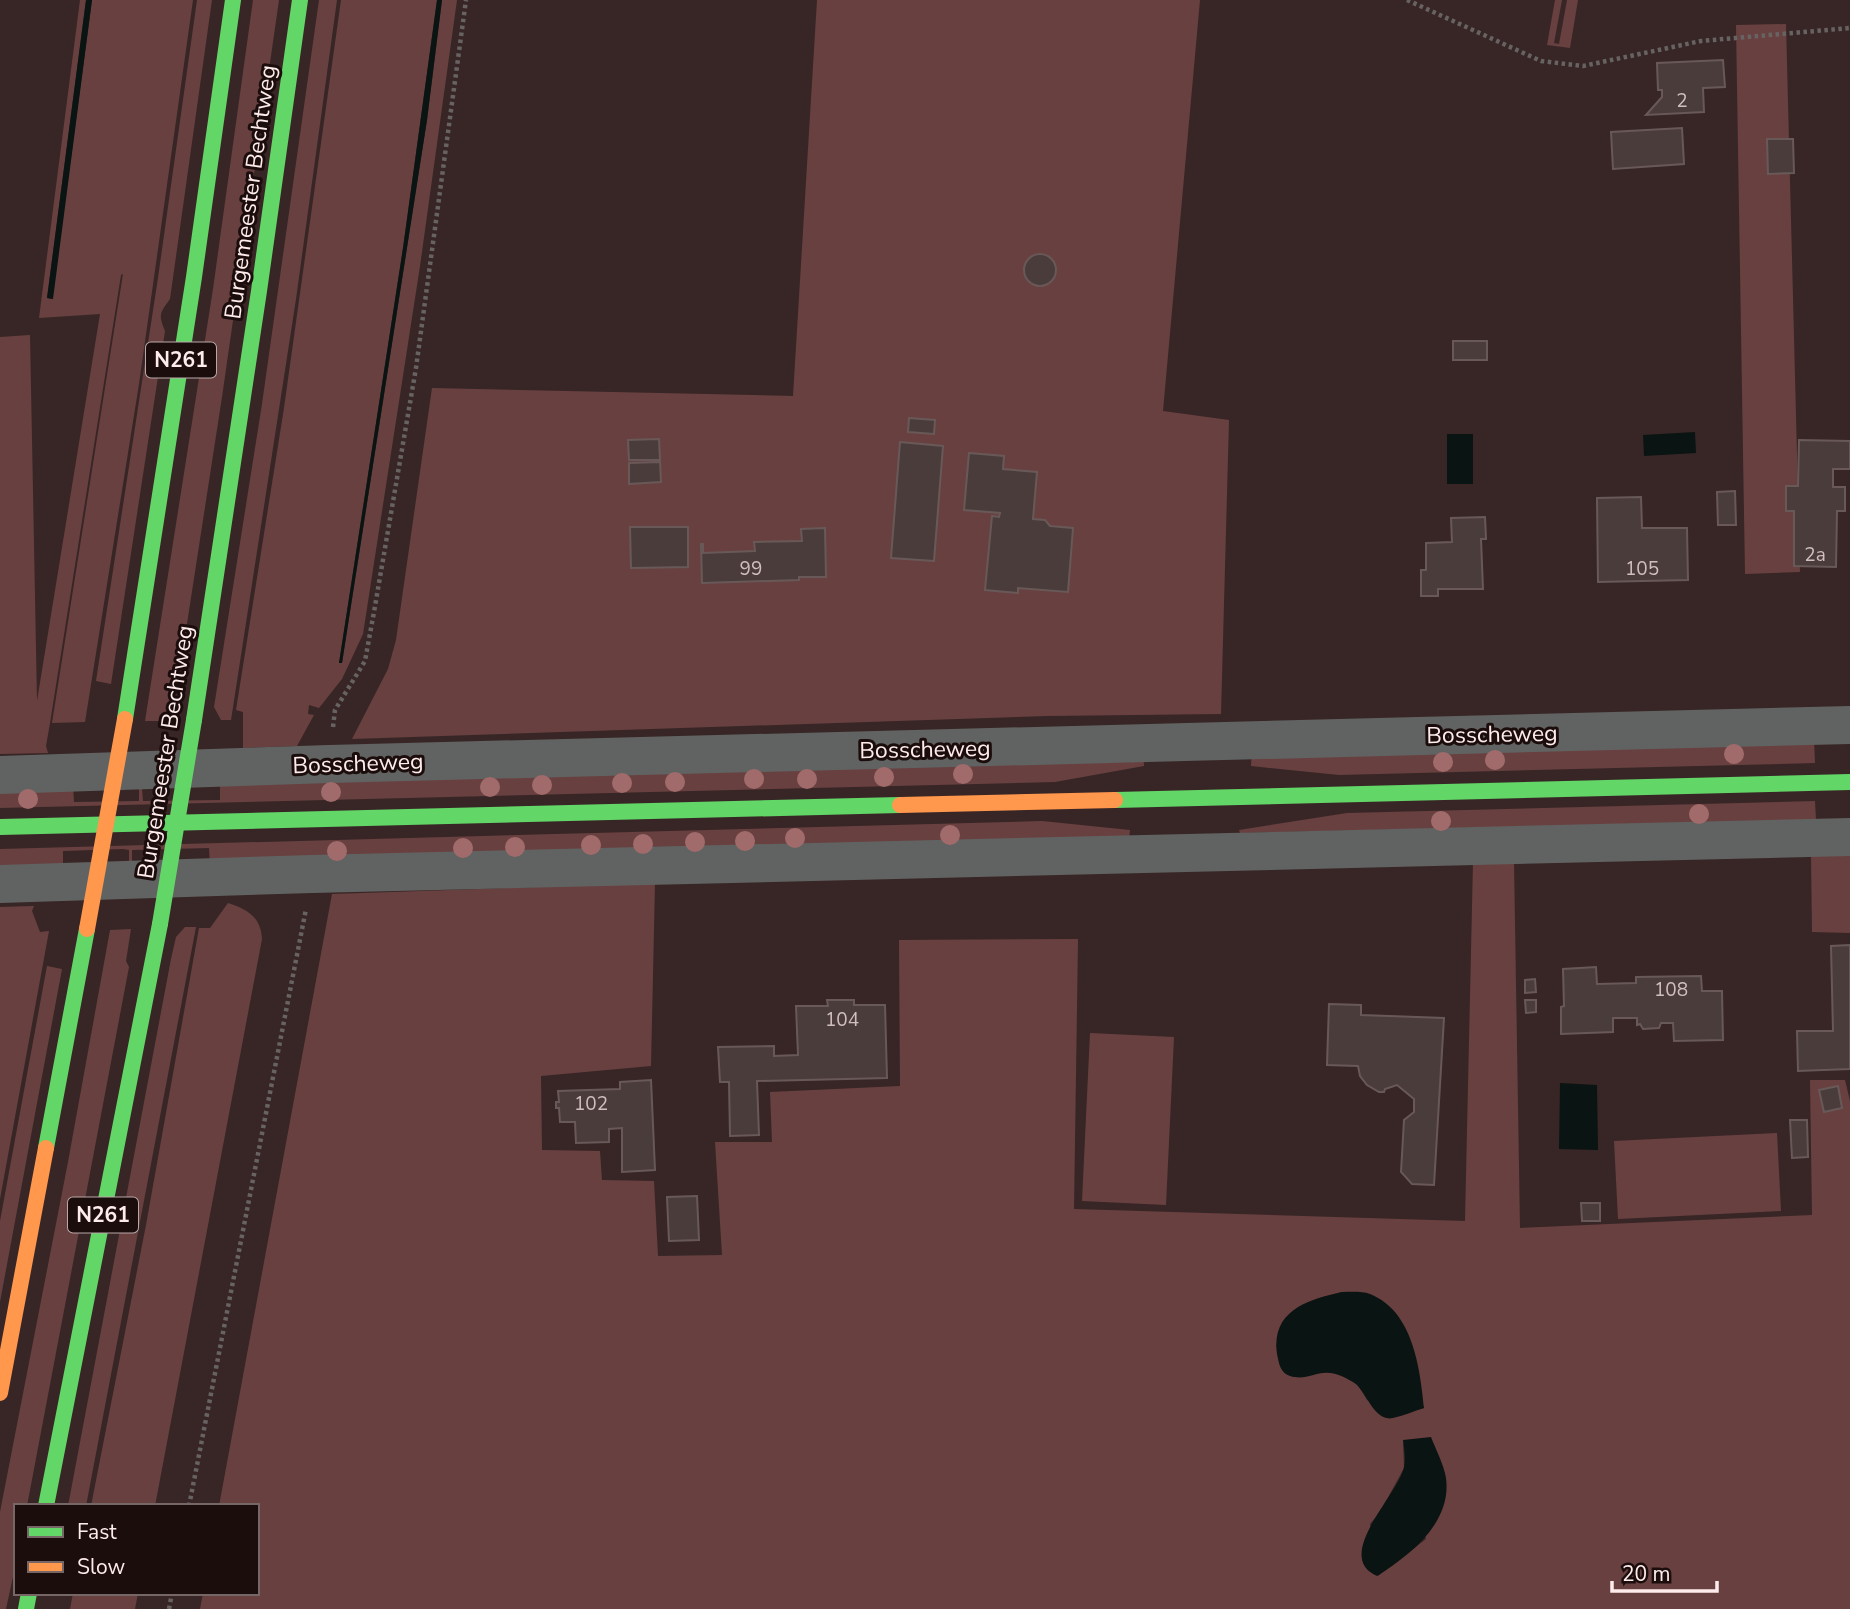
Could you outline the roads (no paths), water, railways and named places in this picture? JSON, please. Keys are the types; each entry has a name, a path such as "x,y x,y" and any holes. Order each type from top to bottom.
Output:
{"main road":[{"name":"Burgemeester Bechtweg","path":"0,1393 125,719 194,277 233,0"},
{"name":"Burgemeester Bechtweg","path":"46,1504 160,925 259,291 300,0"},
{"path":"0,827 1850,782"}],"street":[{"name":"Bosscheweg","path":"0,775 329,764 1850,725"},
{"path":"0,884 1850,837"}]}
